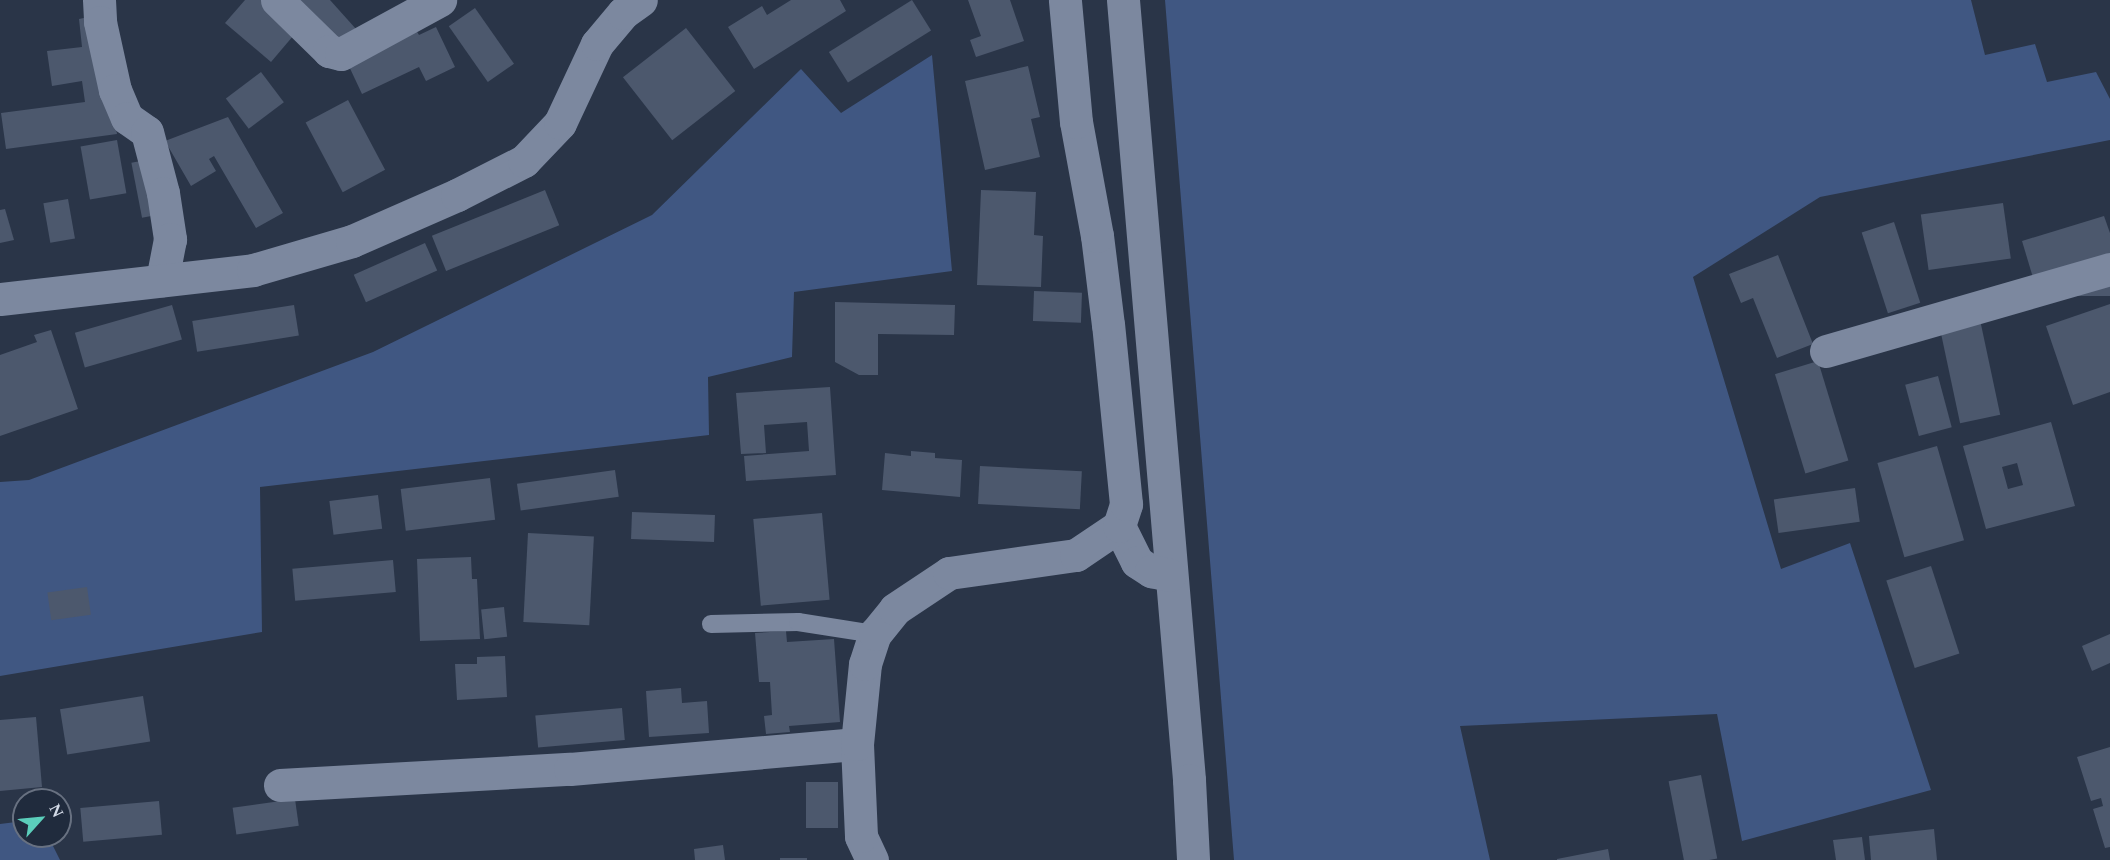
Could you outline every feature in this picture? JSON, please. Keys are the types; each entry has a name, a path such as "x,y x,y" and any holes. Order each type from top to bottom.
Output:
{"street":[{"path":"99,0 100,22 115,90 127,118 147,132 164,192 170,239 162,280"},
{"path":"277,0 328,51 341,54 440,0"},
{"path":"872,860 861,836 857,744 865,664 874,634 895,609 949,573 1076,555 1119,526 1126,504 1097,236 1076,122 1065,0"},
{"path":"1123,0 1189,780 1193,860"},
{"path":"0,299 253,270 352,241 457,195 524,161 560,123 597,44 626,4"},
{"path":"1826,351 2110,269"},
{"path":"1119,526 1137,562 1151,572 1170,575"},
{"path":"280,785 570,769 857,744"}],"lane":[{"path":"711,624 798,622 874,634"}],"shaded area":[{"path":"1165,0 1971,0 1985,55 2035,44 2047,82 2096,72 2110,99 2110,140 1820,197 1693,277 1781,569 1850,543 1931,790 1742,841 1717,714 1460,726 1490,860 1234,860"},
{"path":"932,55 952,271 794,292 792,357 708,377 709,435 260,487 262,632 0,676 0,482 29,480 373,352 652,215 801,69 841,113"},
{"path":"12,822 12,848 54,848 60,860 0,860 0,824"}],"building":[{"path":"245,0 266,0 299,29 271,62 225,23"},
{"path":"281,0 330,0 356,29 333,50"},
{"path":"791,0 840,0 846,11 754,69 728,27 762,6 767,15"},
{"path":"912,0 931,31 848,82 829,52"},
{"path":"968,0 1010,0 1024,41 976,57 970,40 981,36"},
{"path":"475,8 514,64 488,82 449,26"},
{"path":"98,15 117,134 6,149 1,113 85,102 82,81 52,86 47,51 82,47 79,19"},
{"path":"436,27 455,67 426,81 419,67 362,94 347,62 416,30 419,35"},
{"path":"686,28 735,91 672,140 623,77"},
{"path":"1028,66 1040,117 1031,119 1040,157 985,170 965,81"},
{"path":"261,72 284,102 249,129 226,98"},
{"path":"348,100 385,170 343,192 306,123"},
{"path":"228,117 283,213 256,228 214,156 209,159 216,171 191,186 165,141"},
{"path":"117,140 126,193 90,200 81,146"},
{"path":"151,159 162,214 142,218 131,163"},
{"path":"545,190 559,225 446,271 432,236"},
{"path":"981,190 1036,192 1034,235 1043,236 1041,287 977,285"},
{"path":"68,199 75,238 50,243 43,203"},
{"path":"2003,203 2011,258 1929,270 1921,215"},
{"path":"5,209 14,240 0,243 0,210"},
{"path":"2104,216 2110,233 2110,257 2034,281 2022,241"},
{"path":"1894,222 1920,303 1888,313 1862,233"},
{"path":"425,243 437,270 366,302 354,275"},
{"path":"1778,255 1813,344 1777,358 1753,298 1741,303 1729,274"},
{"path":"2036,282 2110,282 2110,296 2036,296"},
{"path":"1034,291 1082,293 1081,323 1033,321"},
{"path":"835,302 955,305 954,335 878,334 878,375 859,375 835,362"},
{"path":"2110,304 2110,392 2073,405 2046,326"},
{"path":"172,305 182,340 85,367 75,333"},
{"path":"294,305 299,336 197,352 192,321"},
{"path":"1979,315 2000,415 1960,423 1939,324"},
{"path":"51,330 78,409 0,436 0,355 37,342 34,335"},
{"path":"1818,361 1848,460 1805,474 1775,374"},
{"path":"1938,376 1952,427 1919,436 1905,385"},
{"path":"830,387 836,475 746,481 744,456 809,451 807,422 764,425 766,453 741,454 736,393"},
{"path":"2051,422 2075,506 1986,529 1963,446","holes":["2017,463 2023,485 2008,489 2002,467"]},
{"path":"1937,446 1964,540 1904,557 1877,463"},
{"path":"911,451 935,453 935,458 962,460 960,497 882,490 885,453 911,456"},
{"path":"980,466 1082,471 1080,509 978,504"},
{"path":"615,470 619,497 521,511 517,484"},
{"path":"490,478 495,520 406,531 401,489"},
{"path":"1855,488 1860,522 1779,533 1774,499"},
{"path":"378,495 382,529 334,535 329,501"},
{"path":"632,512 715,515 714,542 631,539"},
{"path":"822,513 830,600 761,606 753,519"},
{"path":"528,533 594,536 589,625 523,622"},
{"path":"471,557 472,579 477,579 480,639 420,641 417,559"},
{"path":"393,560 396,592 295,601 292,569"},
{"path":"1931,566 1959,653 1915,668 1886,581"},
{"path":"87,587 91,615 51,620 47,593"},
{"path":"504,607 507,637 484,639 481,609"},
{"path":"786,631 787,642 834,639 840,722 789,726 790,732 766,734 764,716 772,715 770,682 759,682 755,633"},
{"path":"2110,634 2110,663 2092,671 2082,646"},
{"path":"505,656 507,697 457,700 455,664 477,664 477,657"},
{"path":"681,688 682,703 707,701 709,733 649,737 646,691"},
{"path":"143,696 150,741 67,755 60,709"},
{"path":"622,708 625,740 538,747 535,716"},
{"path":"36,717 42,787 12,788 12,790 0,791 0,720"},
{"path":"2110,747 2110,847 2105,848 2093,809 2103,806 2101,798 2091,801 2077,757"},
{"path":"1701,775 1717,858 1684,860 1669,781"},
{"path":"806,782 838,782 838,828 806,828"},
{"path":"295,799 299,826 236,835 233,808"},
{"path":"159,801 162,835 83,842 80,808"},
{"path":"1934,829 1937,860 1871,860 1869,836"},
{"path":"1862,837 1865,860 1836,860 1833,840"},
{"path":"723,845 725,860 695,860 694,849"},
{"path":"1608,849 1610,860 1557,860 1557,859"},
{"path":"780,858 807,858 807,860 780,860"}]}
